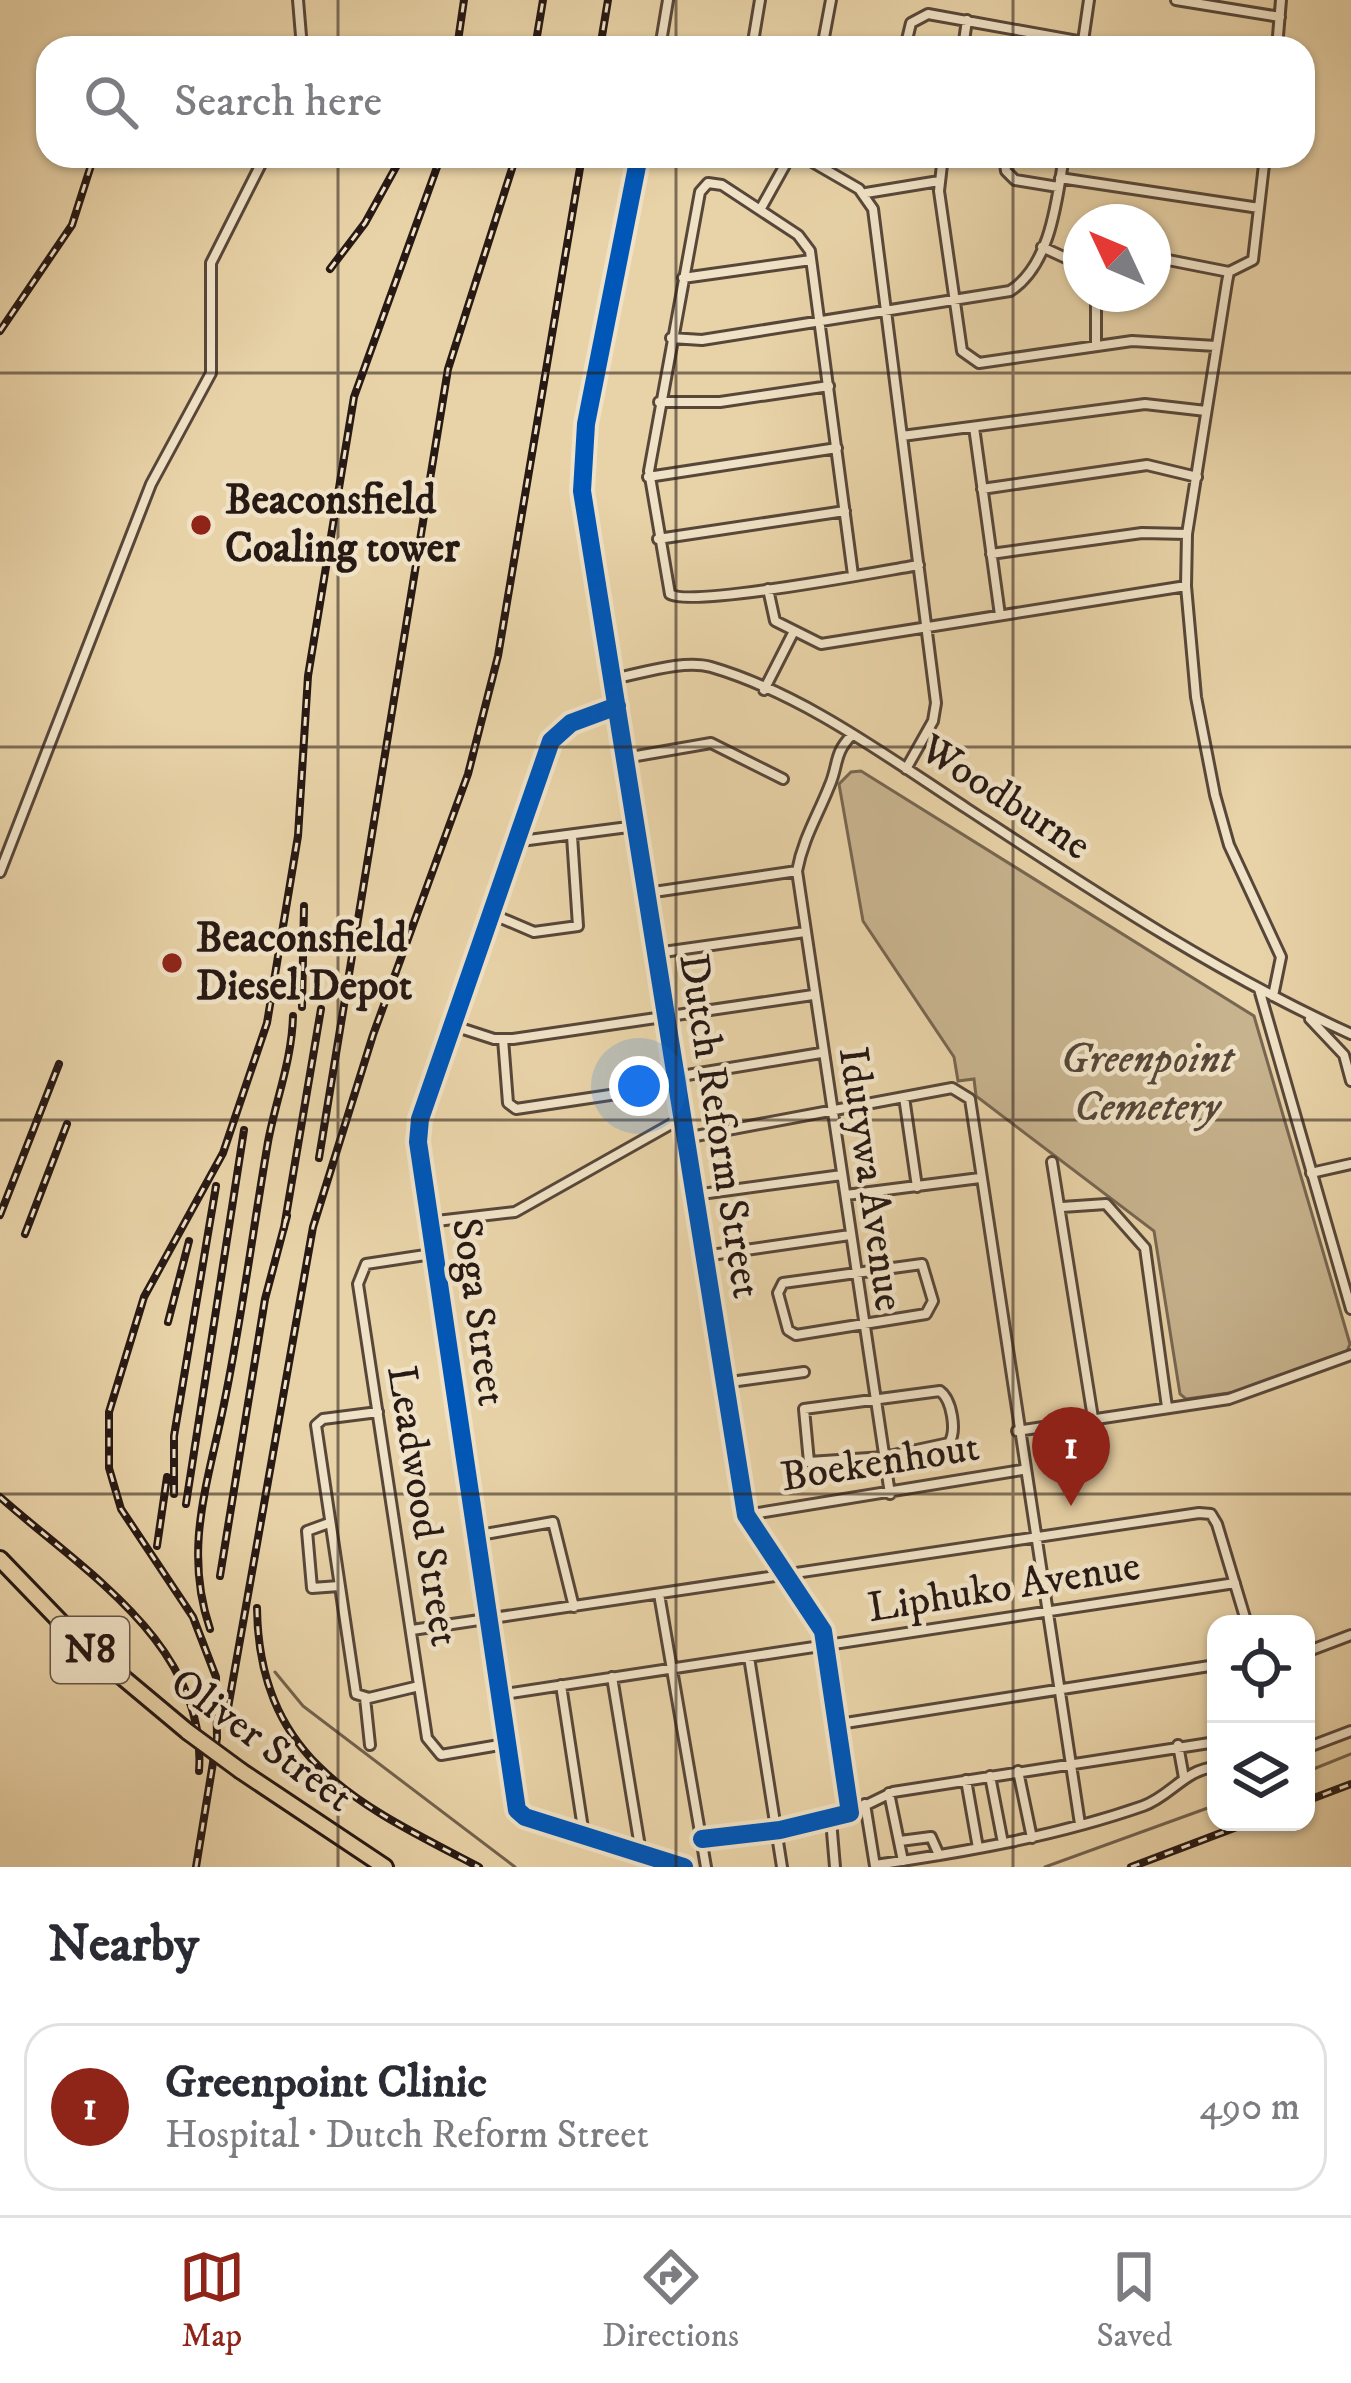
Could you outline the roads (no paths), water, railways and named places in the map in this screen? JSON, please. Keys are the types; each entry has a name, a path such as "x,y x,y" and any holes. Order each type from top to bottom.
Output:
{"highway":[{"name":"Oliver Street","path":"0,1559 78,1640 188,1732 386,1867"}],"street":[{"path":"298,0 301,36"},
{"path":"662,36 668,0"},
{"path":"754,36 760,0"},
{"path":"824,36 831,0"},
{"path":"1083,36 1089,0"},
{"path":"1176,0 1280,17"},
{"path":"1278,36 1281,0"},
{"path":"910,36 917,16 967,20 1045,36"},
{"path":"965,36 967,20"},
{"path":"1023,36 1024,31"},
{"path":"0,872 151,484 211,373 211,263 259,168"},
{"name":"Dutch Reform Street","path":"637,168 586,424 581,476 746,1515 827,1645"},
{"path":"760,210 783,168"},
{"path":"822,168 864,194 872,208 887,312 935,715 907,770"},
{"path":"941,168 939,182 962,351 973,362 1152,340 1216,346"},
{"path":"1006,168 1015,180 1259,208"},
{"path":"671,338 702,340 1015,288 1042,247 1062,168"},
{"path":"1171,261 1229,272 1253,260 1264,168"},
{"path":"853,575 811,260 803,239 713,181 704,185 683,278 648,477 666,587 679,600 768,589 919,565"},
{"path":"864,194 939,182"},
{"path":"1042,247 1063,257"},
{"path":"683,278 811,260"},
{"path":"1229,272 1187,534 1186,586 1196,697 1215,795 1229,845 1281,957 1273,996"},
{"path":"1096,312 1096,345"},
{"path":"659,402 720,402 829,386"},
{"path":"902,436 1145,404 1206,411"},
{"path":"974,427 1000,615"},
{"path":"648,477 837,448"},
{"path":"982,489 1147,465 1197,477"},
{"path":"658,539 845,511"},
{"path":"991,554 1142,533 1187,534"},
{"path":"768,589 775,621 821,644 1186,586"},
{"path":"764,690 793,632"},
{"name":"Woodburne","path":"612,679 699,665 764,690 852,735 1106,899 1273,996 1351,1034"},
{"name":"Soga Street","path":"616,706 555,734 418,1130 486,1620 519,1813 684,1867"},
{"path":"647,893 797,871 804,837 832,782 835,755 852,735"},
{"path":"625,758 711,743 783,779"},
{"path":"521,841 636,826"},
{"path":"494,915 534,932 578,926 572,836"},
{"name":"Idutywa Avenue","path":"797,871 853,1272 890,1494"},
{"path":"656,953 805,932"},
{"path":"1259,988 1351,1309"},
{"path":"454,1026 503,1039 813,995"},
{"path":"1303,1012 1344,1055 1351,1081"},
{"path":"503,1039 508,1103 516,1109 821,1053"},
{"path":"685,1138 952,1088 970,1099 1055,1690 1080,1824"},
{"path":"904,1097 917,1187"},
{"path":"428,1222 515,1212 682,1118"},
{"path":"1052,1162 1093,1418"},
{"path":"1311,1173 1351,1164"},
{"path":"694,1195 842,1175"},
{"path":"846,1196 980,1178"},
{"path":"1062,1207 1103,1203 1142,1241 1167,1407"},
{"path":"704,1256 850,1235"},
{"path":"1336,1256 1351,1253"},
{"name":"Leadwood Street","path":"433,1254 366,1264 360,1271 378,1412 428,1738 436,1753 505,1744"},
{"path":"922,1264 933,1300 922,1316 793,1334 778,1293 783,1282 853,1272 922,1264"},
{"path":"1017,1431 1244,1395 1351,1355"},
{"path":"723,1383 804,1372"},
{"path":"937,1390 948,1399 951,1441 884,1457 812,1464 806,1456 804,1409 873,1398 937,1390"},
{"path":"378,1412 323,1419 316,1425 329,1522 355,1691 365,1698 419,1686"},
{"name":"Boekenhout","path":"746,1515 1022,1470"},
{"path":"412,1630 1206,1513 1214,1518 1244,1615"},
{"path":"329,1522 307,1531 304,1541 312,1588 339,1586"},
{"path":"474,1536 554,1522 574,1607"},
{"name":"Liphuko Avenue","path":"498,1695 1234,1583"},
{"path":"658,1594 675,1668 705,1862"},
{"path":"1315,1649 1351,1635"},
{"path":"827,1645 850,1813"},
{"path":"749,1657 780,1830 782,1867"},
{"path":"839,1724 1207,1666"},
{"path":"612,1676 641,1853"},
{"path":"560,1685 584,1835"},
{"path":"365,1698 370,1745"},
{"path":"1315,1745 1351,1732"},
{"path":"702,1839 831,1820 889,1793 1207,1743"},
{"path":"1178,1745 1184,1778"},
{"path":"865,1804 875,1866 1032,1838 1153,1802 1184,1778 1207,1769"},
{"path":"1018,1771 1032,1838"},
{"path":"989,1776 1003,1843"},
{"path":"966,1780 979,1848"},
{"path":"889,1793 903,1861"},
{"path":"831,1820 835,1867"},
{"path":"900,1841 931,1837 939,1856"}],"waterway":[{"path":"275,1672 303,1706 515,1867"},
{"path":"1315,1768 1351,1754"},
{"path":"1045,1867 1207,1808"}],"railway":[{"path":"459,36 464,0"},
{"path":"537,36 543,0"},
{"path":"602,36 608,0"},
{"path":"0,331 72,225 90,168"},
{"path":"330,269 365,223 395,168"},
{"path":"196,1867 217,1738 216,1677 193,1617 121,1509 109,1468 109,1412 144,1297 223,1153 267,1023 298,836 308,676 354,397 437,168"},
{"path":"319,1158 448,369 512,168"},
{"path":"228,1708 313,1227 373,1035 468,774 498,656 580,168"},
{"path":"302,1007 304,906"},
{"path":"284,1228 321,1009"},
{"path":"210,1629 199,1571 201,1516 293,1016"},
{"path":"0,1215 59,1064"},
{"path":"25,1234 67,1124"},
{"path":"186,1504 244,1130"},
{"path":"174,1494 174,1436 216,1186"},
{"path":"220,1576 265,1299 287,1216"},
{"path":"168,1322 189,1241"},
{"path":"157,1546 167,1477"},
{"path":"0,1497 102,1583 162,1648 183,1685 196,1726 199,1771"},
{"path":"257,1608 262,1661 276,1704 297,1741 324,1772 357,1798 479,1867"},
{"path":"1315,1798 1351,1784"},
{"path":"1131,1867 1226,1831"}],"place":[{"name":"Beaconsfield Coaling tower","path":"201,525"},
{"name":"Beaconsfield Diesel Depot","path":"172,963"},
{"name":"Greenpoint Clinic","path":"1071,1506"}],"park label":[{"name":"Greenpoint Cemetery","path":"1147,1084"}]}
